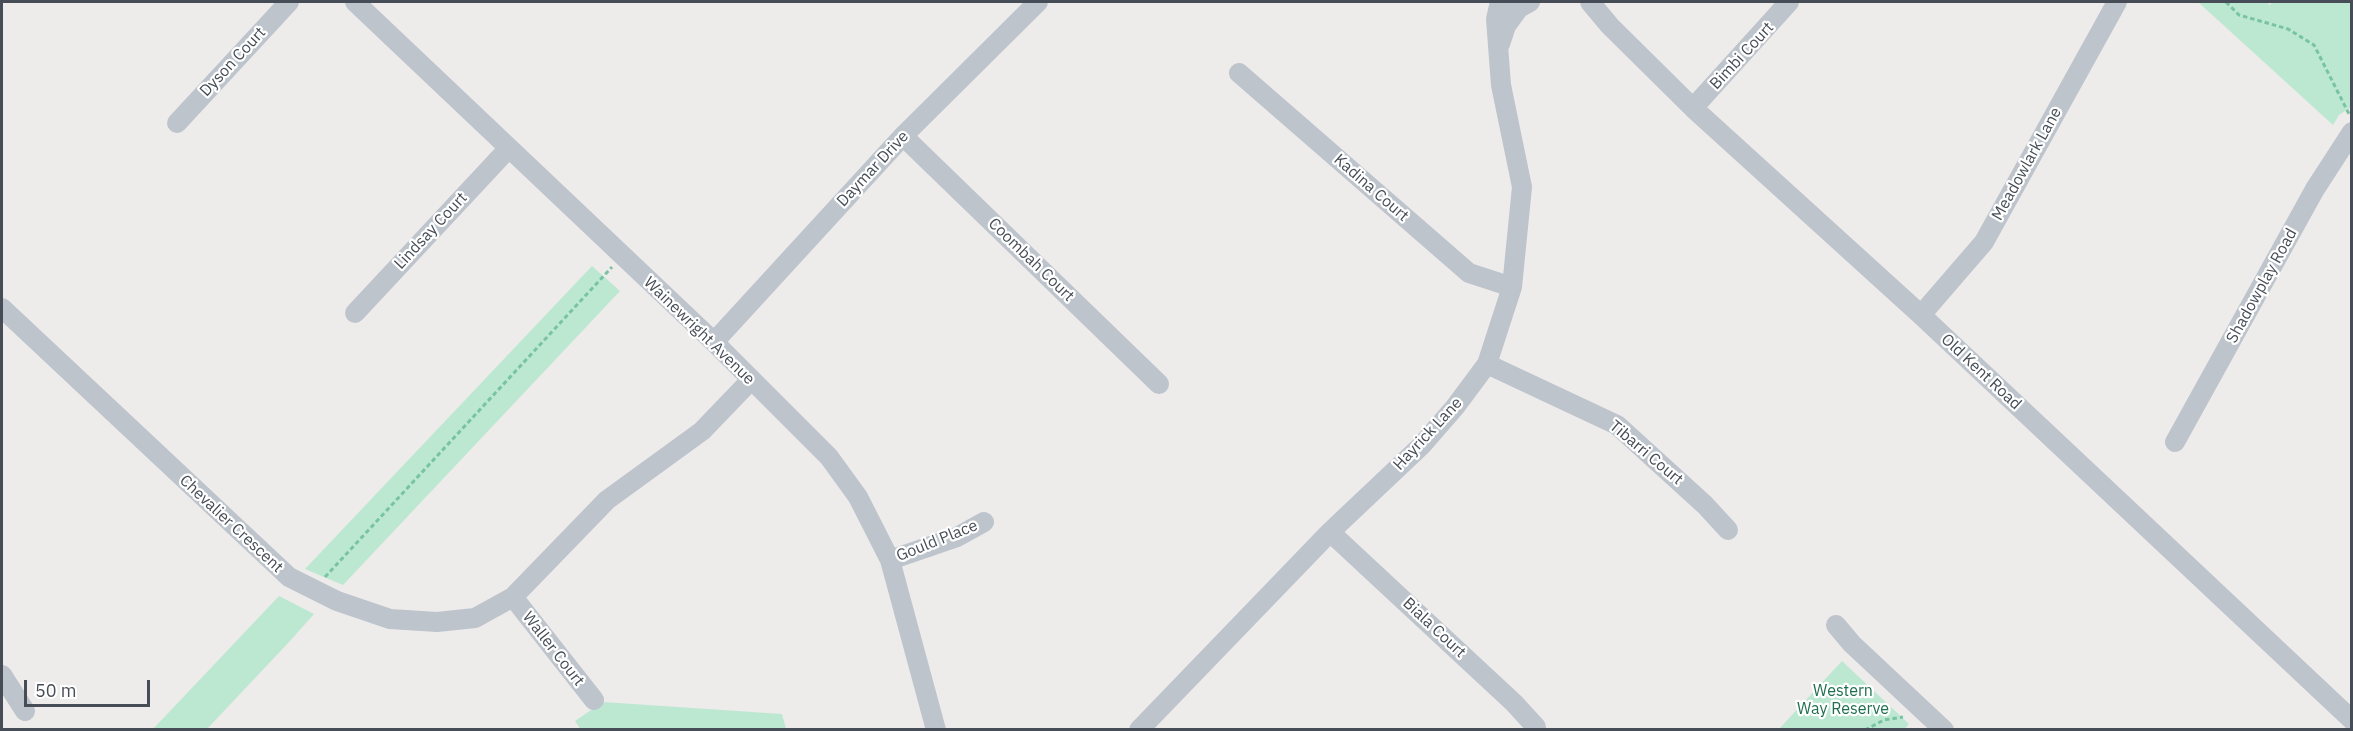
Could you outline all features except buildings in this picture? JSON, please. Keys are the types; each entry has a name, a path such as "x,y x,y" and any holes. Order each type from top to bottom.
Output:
{"street":[{"name":"Dyson Court","path":"177,123 289,2"},
{"name":"Daymar Drive","path":"714,342 903,136 1038,2"},
{"name":"Hayrick Lane","path":"1139,729 1330,532 1422,445 1455,407 1487,364 1512,287 1522,187 1501,85 1496,19 1500,2"},
{"name":"Hayrick Lane","path":"1499,48 1506,26 1519,8 1530,2"},
{"name":"Old Kent Road","path":"1573,2 1610,26"},
{"name":"Old Kent Road","path":"1590,2 1610,26 1693,108 1921,315 2352,720"},
{"name":"Bimbi Court","path":"1693,108 1789,2"},
{"name":"Meadowlark Lane","path":"1921,315 1984,242 2117,2"},
{"name":"Wainewright Avenue","path":"365,5 508,149 714,342 829,457 858,497 890,560 936,729"},
{"name":"Kadina Court","path":"1239,73 1469,273 1512,287"},
{"name":"Shadowplay Road","path":"2175,442 2315,189 2352,132"},
{"name":"Coombah Court","path":"903,136 1159,384"},
{"name":"Lindsay Court","path":"355,313 508,149"},
{"name":"Chevalier Crescent","path":"2,308 250,543 289,577 337,601 390,619 437,622 475,618 513,597 607,500 702,431 751,380"},
{"name":"Tibarri Court","path":"1487,364 1617,425 1705,505 1728,530"},
{"name":"Gould Place","path":"890,560 957,537 984,522"},
{"name":"Biala Court","path":"1330,532 1514,703 1536,727"},
{"name":"Waller Court","path":"513,597 594,700"},
{"path":"1836,625 1852,644 1944,729"},
{"path":"2,675 25,711"}],"path":[{"path":"2226,2 2239,15 2288,29 2314,45 2352,118"},
{"path":"313,589 622,257"},
{"path":"1865,729 1884,720 1907,716 1919,706"}],"green space":[{"path":"2198,2 2266,2 2270,5 2272,2 2351,2 2351,107 2339,115 2333,125"},
{"path":"592,266 620,291 343,585 305,569"},
{"path":"279,596 314,614 207,729 153,729"},
{"name":"Western Way Reserve","path":"1842,661 1909,724 1904,730 1779,729"},
{"path":"603,702 782,714 786,729 581,730 575,721"}]}
